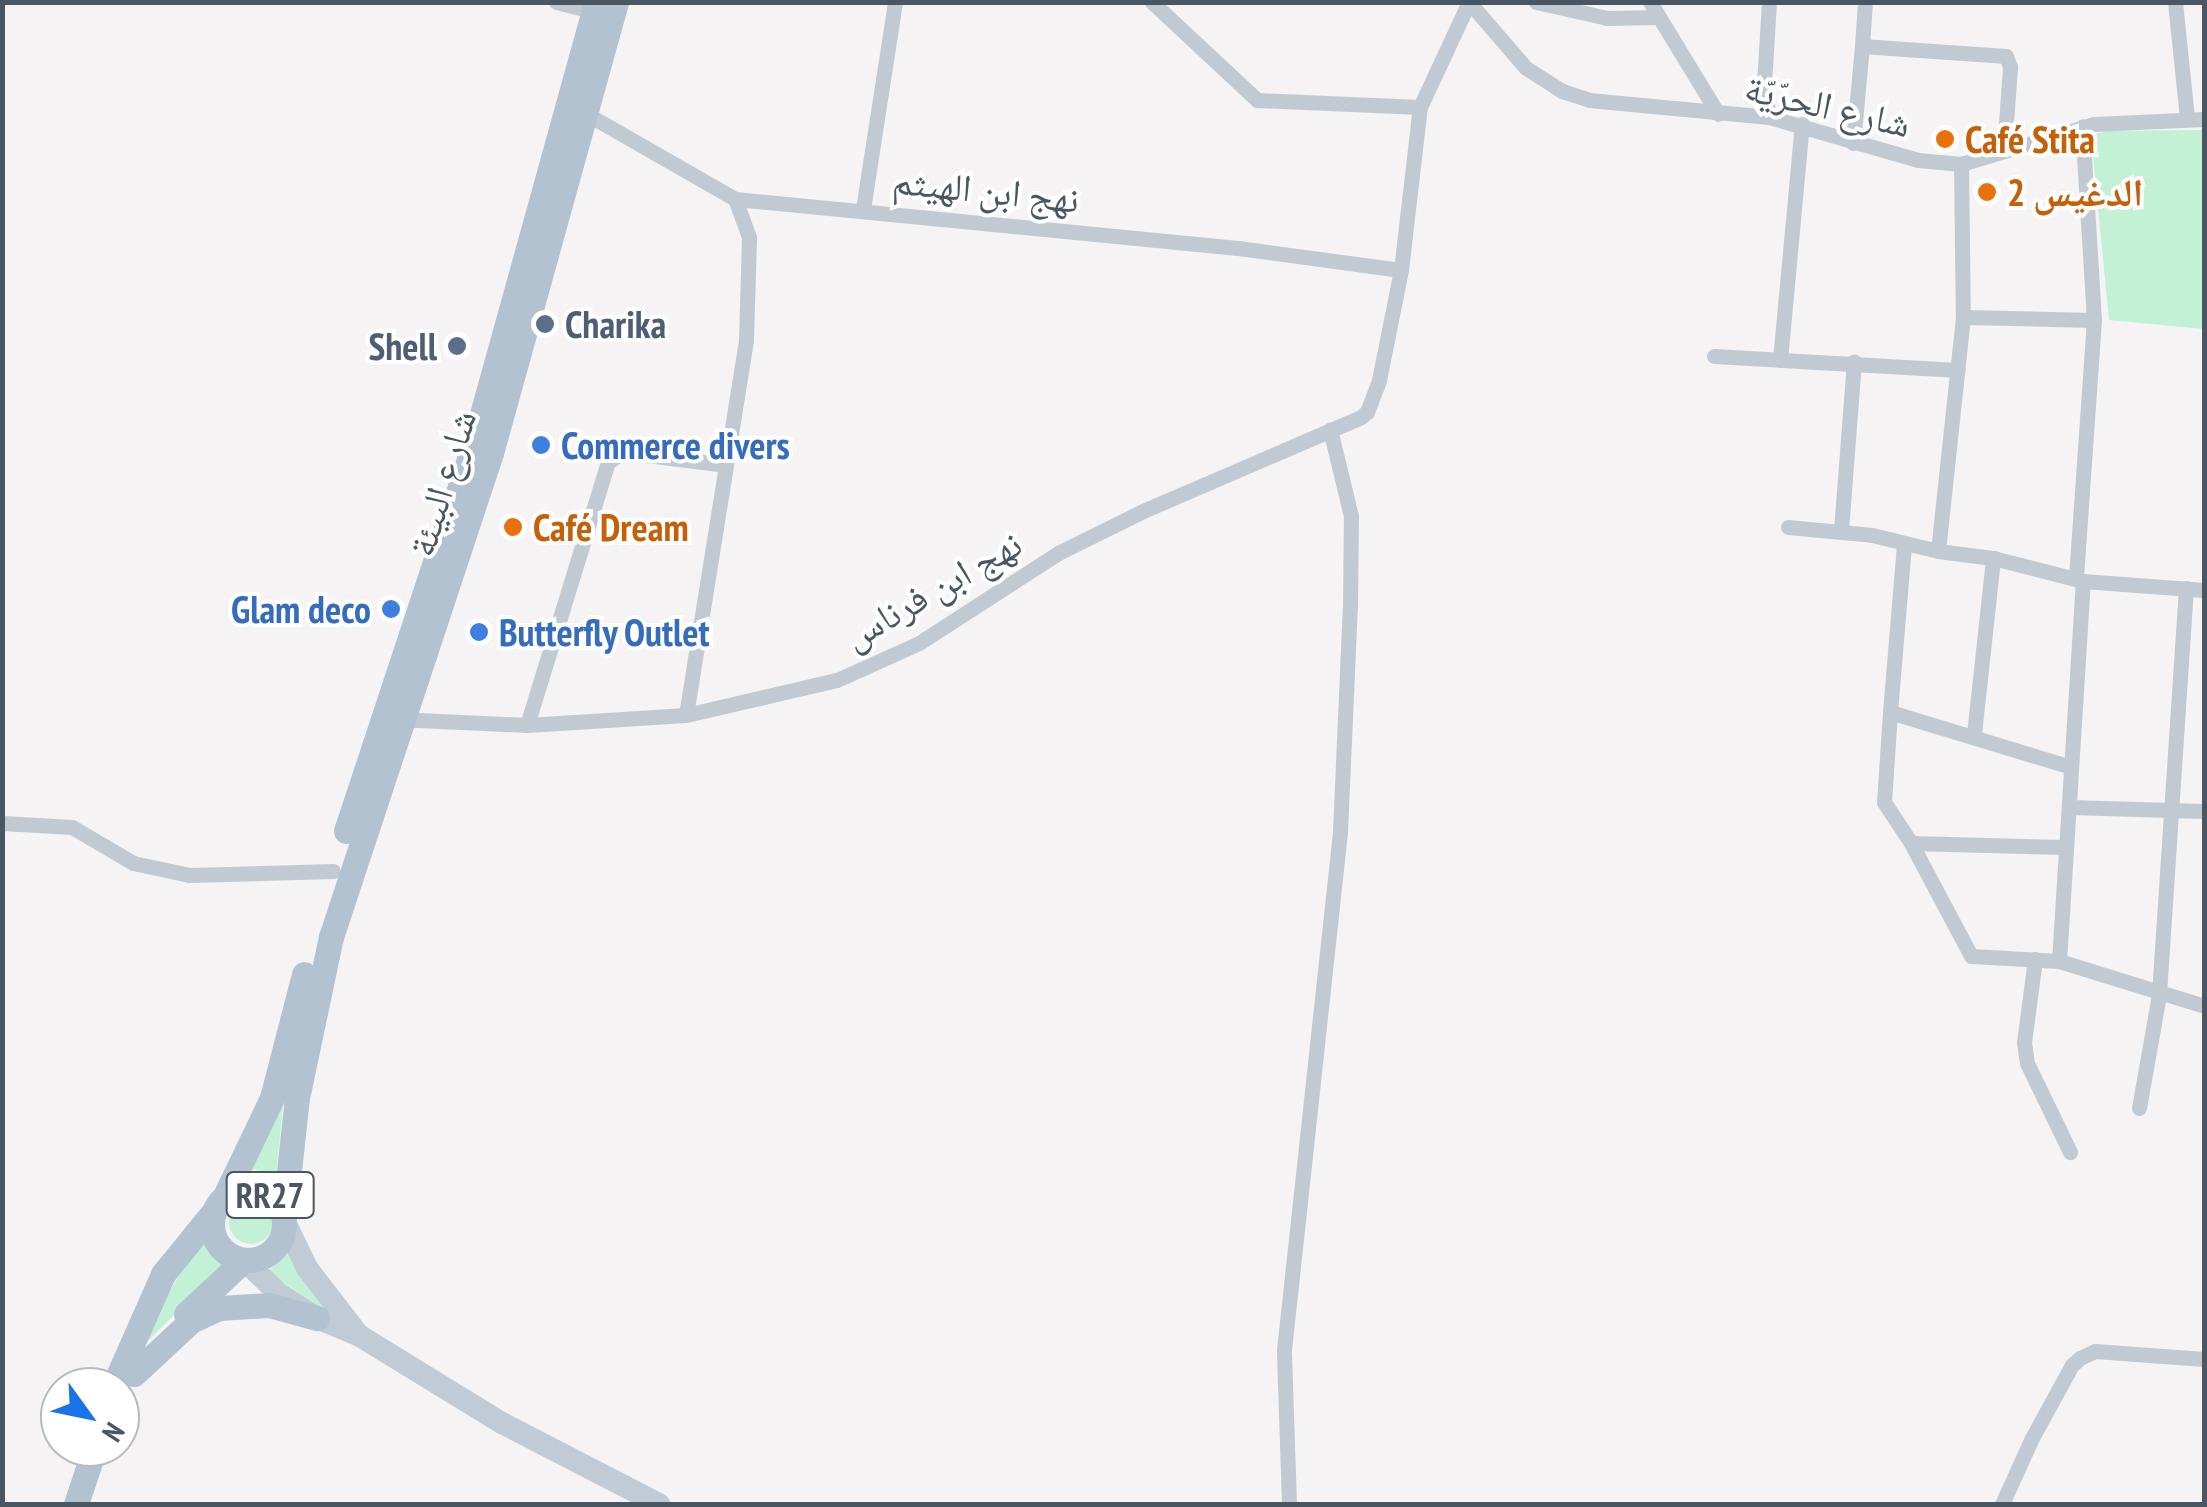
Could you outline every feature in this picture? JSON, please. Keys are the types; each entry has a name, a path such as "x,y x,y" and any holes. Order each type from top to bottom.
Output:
{"main road":[{"name":"شارع البيئة","path":"220,1203 262,1122 284,1065 334,871 491,453 585,114 602,5"},
{"name":"شارع البيئة","path":"284,1220 298,1098 319,981 602,5"},
{"name":"RR27","path":"129,1367 163,1274 220,1203 236,1190 261,1190 280,1206 284,1220 279,1244 271,1253 244,1260 156,1343 137,1367"},
{"name":"RR27","path":"220,1203 212,1229 220,1246 244,1260"},
{"path":"284,1220 307,1268 360,1336"},
{"path":"244,1260 278,1293 317,1318"},
{"path":"140,1368 191,1321 220,1308 269,1305 317,1318 360,1336 502,1424 659,1504"},
{"path":"76,1504 89,1467"}],"street":[{"path":"556,2 602,5"},
{"path":"862,209 895,2"},
{"path":"1152,2 1257,100 1420,107"},
{"path":"1401,270 1420,107 1469,2"},
{"name":"شارع الحرّيّة","path":"1469,2 1526,68 1562,91 1589,100 1769,117 1918,160 1961,164 2082,126 2204,119"},
{"path":"1536,2 1607,18 1655,10 1718,114"},
{"path":"1769,2 1764,83 1769,117"},
{"path":"1853,143 1865,2"},
{"path":"2175,2 2187,118"},
{"path":"1862,46 2006,56 2010,67 2004,150"},
{"name":"نهج ابن الهيثم","path":"585,114 735,199 862,209 1401,270"},
{"path":"1780,360 1802,124"},
{"path":"2060,961 2094,320 2082,126"},
{"path":"1938,551 1963,317 1961,164"},
{"path":"686,715 746,340 748,237 735,199"},
{"name":"نهج ابن فرناس","path":"394,719 526,725 686,715 812,687 884,660 919,643 1058,553 1368,412 1379,380 1401,270"},
{"path":"1963,317 2094,320"},
{"path":"1714,356 1854,361 1958,370"},
{"path":"1841,530 1854,361"},
{"path":"1290,1504 1284,1350 1340,832 1350,607 1351,516 1330,429"},
{"path":"526,725 608,462 622,452 726,465"},
{"path":"1788,527 1841,530 1904,545 1993,558 2080,579 2204,590"},
{"path":"1904,545 1884,802 1971,956 2060,961 2204,1006"},
{"path":"1974,734 1993,558"},
{"path":"2139,1108 2160,994 2186,588"},
{"path":"1890,712 1974,734 2070,766"},
{"path":"2069,808 2204,811"},
{"path":"2,823 72,827 133,864 189,875 334,871"},
{"path":"1911,844 2066,847"},
{"path":"2035,959 2024,1042 2027,1062 2070,1152"},
{"path":"2002,1504 2040,1424 2072,1365 2080,1358 2095,1351 2204,1359"}],"green space":[{"path":"2204,130 2204,329 2109,320 2091,135 2109,131"},
{"path":"284,1095 276,1175 249,1168"},
{"path":"251,1200 266,1207 273,1222 266,1237 251,1244 236,1237 229,1222 236,1207"},
{"path":"202,1237 223,1266 140,1349 164,1301"},
{"path":"293,1250 339,1319 267,1272"}],"place":[{"name":"Café Stita","path":"1945,139"},
{"name":"الدغيس 2","path":"1987,192"},
{"name":"Charika","path":"545,324"},
{"name":"Shell","path":"457,346"},
{"name":"Commerce divers","path":"541,445"},
{"name":"Café Dream","path":"513,527"},
{"name":"Glam deco","path":"391,609"},
{"name":"Butterfly Outlet","path":"479,632"}]}
